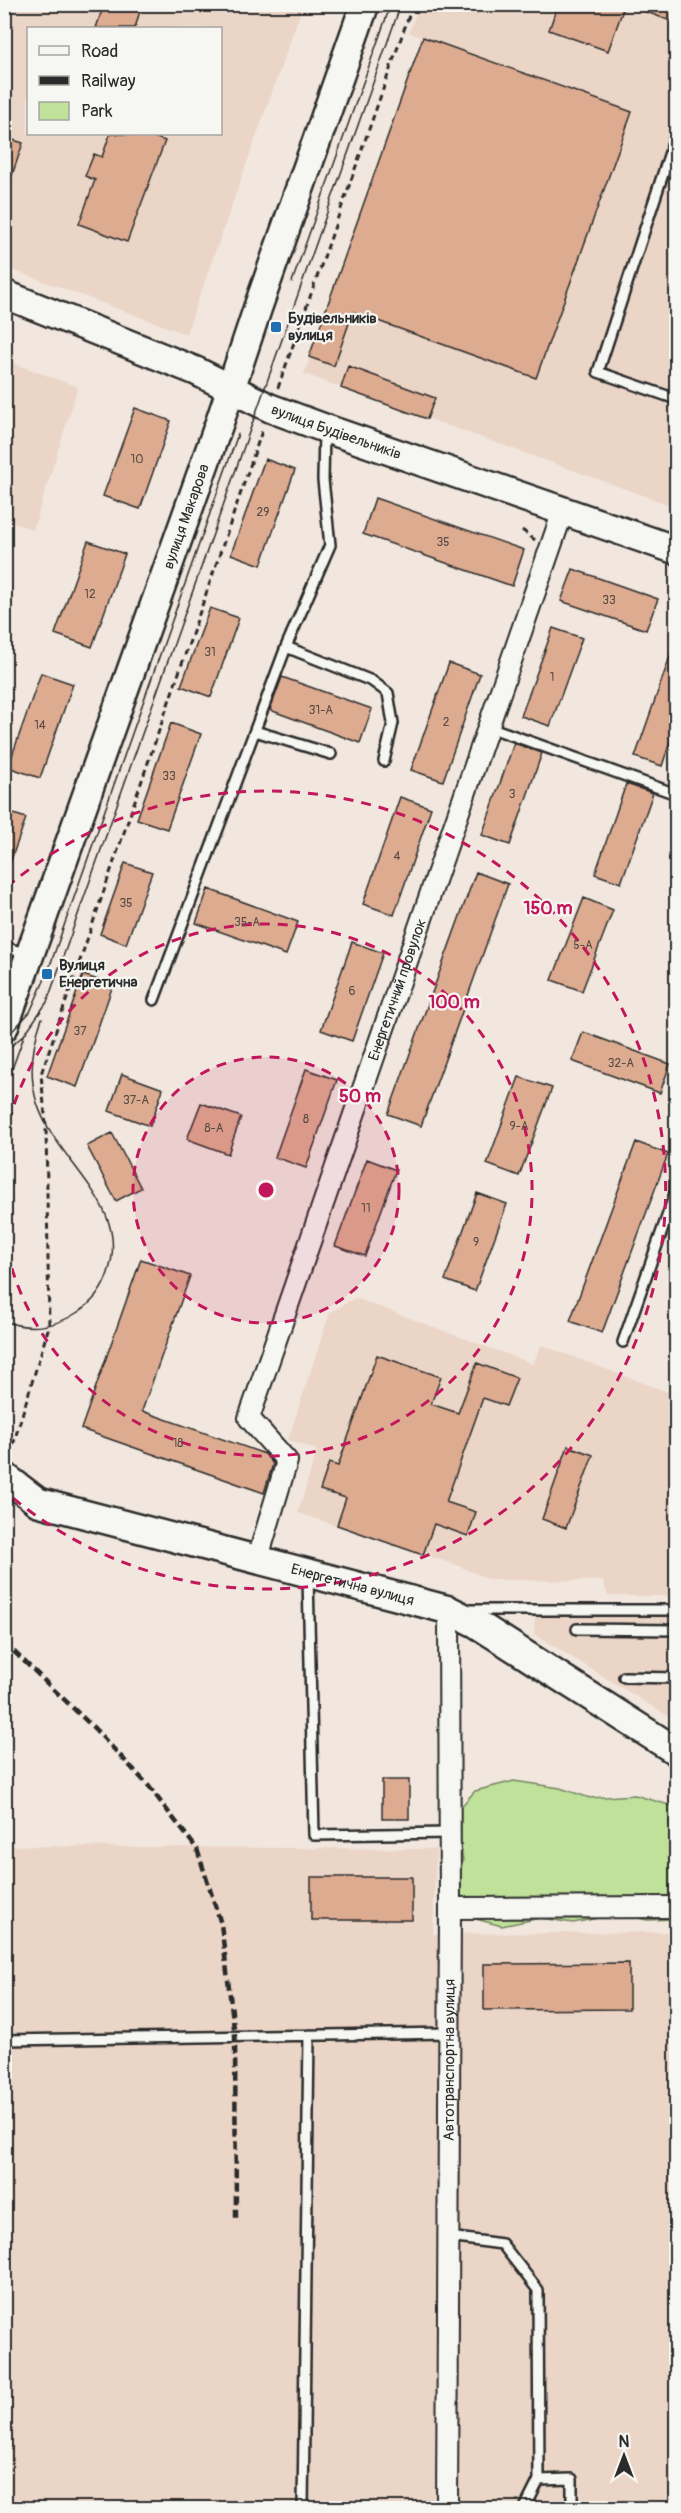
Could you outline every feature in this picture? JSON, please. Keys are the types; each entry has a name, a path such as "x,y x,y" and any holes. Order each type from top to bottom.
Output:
{"main road":[{"name":"вулиця Макарова","path":"4,1027 365,4"},
{"name":"вулиця Будівельників","path":"4,294 196,371 270,408 676,550"},
{"name":"Енергетична вулиця","path":"7,1476 38,1502 308,1575 412,1599 448,1610 477,1624 676,1751"}],"street":[{"name":"Енергетичний провулок","path":"257,1561 287,1461 249,1418 563,511"},
{"name":"Автотранспортна вулиця","path":"447,2508 450,2032 448,1610"},
{"path":"450,1908 676,1906"}],"lane":[{"path":"676,134 598,372 676,399"},
{"path":"154,1000 286,647 330,545 323,480 324,428"},
{"path":"286,647 372,681 388,693 393,723 384,761"},
{"path":"489,727 676,794"},
{"path":"255,731 330,754"},
{"path":"4,947 30,955"},
{"path":"623,1342 676,1191"},
{"path":"308,1575 314,1835 450,1833"},
{"path":"448,1610 676,1610"},
{"path":"577,1629 676,1629"},
{"path":"624,1677 676,1678"},
{"path":"4,2040 450,2032"},
{"path":"303,2508 309,2035"},
{"path":"448,2237 502,2244 538,2290 538,2480 525,2508"},
{"path":"538,2480 572,2479 572,2508"}],"path":[{"path":"7,1476 49,1326 46,1125 41,1074 270,408 413,4"}],"shaded area":[{"path":"4,5 303,5 186,334 5,267"},
{"path":"419,5 676,5 676,507 304,374 423,38 409,32"},
{"path":"5,360 78,387 33,530 5,519"},
{"path":"355,1298 533,1364 541,1345 676,1395 676,1572 668,1596 608,1596 603,1581 490,1580 459,1566 298,1513 317,1450 288,1440 330,1312"},
{"path":"535,1616 676,1617 676,1721 534,1634"},
{"path":"5,1846 436,1849 433,1934 676,1932 676,2508 5,2508"}],"green space":[{"path":"514,1781 560,1788 590,1798 635,1795 676,1807 676,1919 647,1920 619,1914 573,1923 540,1918 502,1926 476,1919 459,1901 459,1879 463,1859 458,1837 458,1810 475,1791"}],"building":[{"path":"104,4 142,4 135,27 96,27"},
{"path":"558,4 625,4 608,51 549,30"},
{"path":"630,4 676,4 676,23 630,6"},
{"path":"423,37 632,112 536,378 353,312 334,366 309,357"},
{"path":"110,135 149,135 165,141 127,242 79,224 95,180 85,176 94,154 102,157"},
{"path":"4,137 23,143 7,190 4,189"},
{"path":"348,366 435,398 427,419 341,388"},
{"path":"135,408 171,421 140,509 103,496"},
{"path":"265,459 295,470 261,565 231,554"},
{"path":"375,498 524,550 512,586 363,534"},
{"path":"88,541 125,554 92,647 55,634"},
{"path":"573,569 658,599 646,630 561,601"},
{"path":"210,608 239,618 211,697 181,686"},
{"path":"553,628 582,638 550,726 521,716"},
{"path":"674,645 676,645 676,724 662,766 635,757"},
{"path":"449,663 480,674 443,781 411,770"},
{"path":"41,673 73,684 40,778 8,767"},
{"path":"282,677 372,709 360,743 270,710"},
{"path":"171,723 201,734 167,829 137,819"},
{"path":"514,743 542,753 510,845 482,835"},
{"path":"626,784 653,793 621,883 595,874"},
{"path":"400,797 431,808 394,915 363,904"},
{"path":"4,811 26,818 6,874 4,874"},
{"path":"125,863 152,872 126,944 100,934"},
{"path":"476,872 508,884 421,1126 388,1114"},
{"path":"208,889 298,922 286,955 196,923"},
{"path":"584,898 613,910 582,991 552,980"},
{"path":"352,942 383,953 352,1041 321,1030"},
{"path":"83,975 113,985 77,1087 47,1076"},
{"path":"583,1032 670,1064 660,1093 572,1061"},
{"path":"306,1069 337,1080 306,1168 275,1157"},
{"path":"122,1074 163,1089 150,1126 109,1111"},
{"path":"519,1077 552,1088 519,1176 487,1164"},
{"path":"201,1103 241,1117 228,1154 187,1139"},
{"path":"112,1133 141,1188 116,1201 87,1146"},
{"path":"636,1142 668,1154 602,1333 570,1321"},
{"path":"367,1159 396,1170 365,1256 335,1246"},
{"path":"477,1193 507,1204 475,1291 445,1280"},
{"path":"141,1259 190,1276 142,1411 265,1454 273,1464 264,1493 81,1429"},
{"path":"377,1355 441,1377 431,1404 458,1413 477,1363 517,1378 506,1406 483,1398 446,1502 476,1512 468,1536 434,1524 423,1555 337,1525 346,1498 320,1490 329,1463 338,1466"},
{"path":"568,1446 593,1455 566,1528 542,1519"},
{"path":"382,1780 409,1780 409,1819 382,1819"},
{"path":"311,1877 412,1877 412,1920 311,1920"},
{"path":"629,1963 629,2009 484,2010 484,1964"}],"tram line":[{"path":"292,282 391,4"},
{"path":"4,1052 24,1035 47,1002 401,4"},
{"path":"4,1040 30,1012 47,974 238,434"},
{"path":"4,1321 23,1326 42,1326 61,1321 78,1312 92,1300 103,1285 113,1248 110,1226 101,1205 46,1125 37,1103 32,1060 42,1018"},
{"path":"4,1091 24,1036"}],"railway":[{"path":"4,1642 94,1728 147,1784 197,1849 221,1924 235,2036 236,2218"}],"place":[{"name":"Будівельників вулиця","path":"276,327"},
{"name":"Вулиця Енергетична","path":"47,974"}]}
